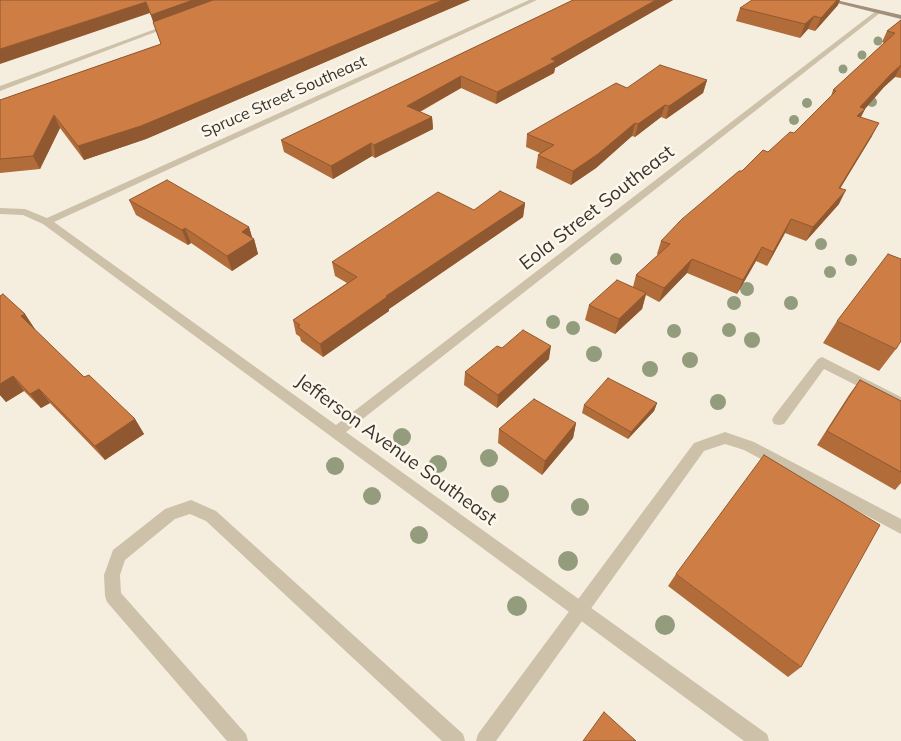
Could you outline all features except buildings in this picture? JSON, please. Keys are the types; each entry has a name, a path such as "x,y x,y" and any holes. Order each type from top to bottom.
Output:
{"street":[{"name":"Spruce Street Southeast","path":"46,222 534,0"},
{"path":"828,0 901,18"},
{"name":"Eola Street Southeast","path":"337,432 878,12"},
{"path":"0,89 183,21"},
{"name":"Jefferson Avenue Southeast","path":"0,211 25,212 46,222 760,741"},
{"path":"779,420 822,362 901,403"},
{"path":"485,741 699,447 725,438 758,450 901,527"},
{"path":"239,741 113,596 112,575 119,555 170,514 191,507 211,516 456,741"}]}
